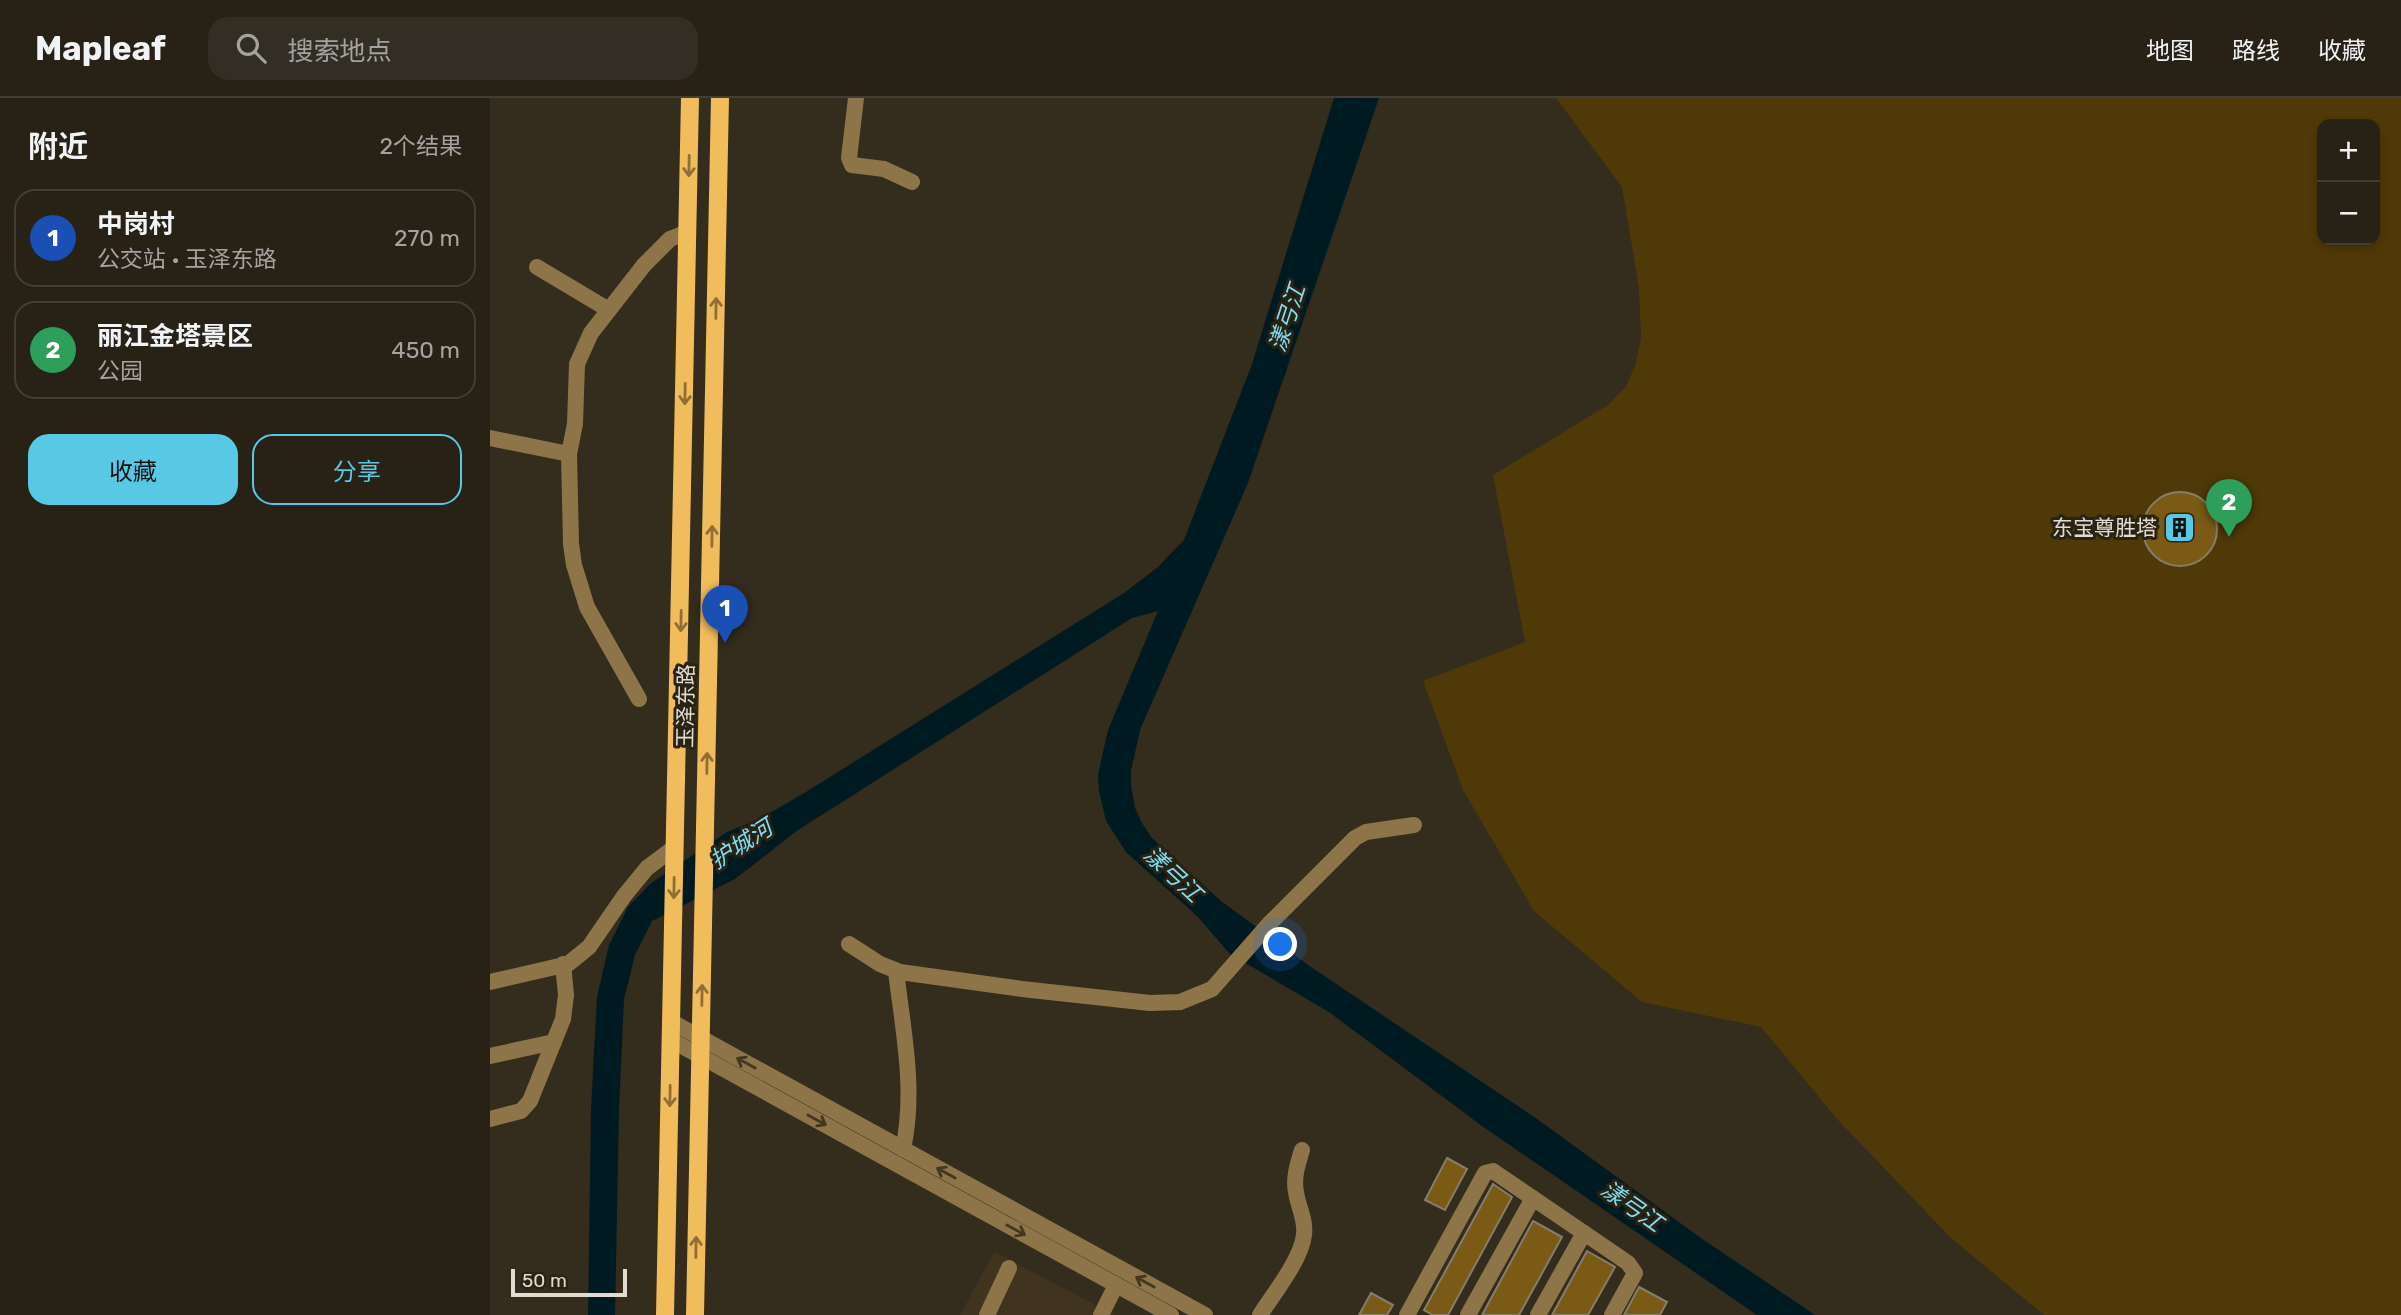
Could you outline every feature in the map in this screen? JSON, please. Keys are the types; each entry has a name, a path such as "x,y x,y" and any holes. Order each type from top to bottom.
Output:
{"main road":[{"name":"玉泽东路","path":"665,1315 690,98"},
{"name":"玉泽东路","path":"695,1315 720,98"}],"street":[{"path":"856,98 849,158 852,165 884,169 912,182"},
{"path":"639,699 597,626 579,586 571,544 569,454 575,424 576,364 591,333 663,245 688,232"},
{"path":"537,267 609,310"},
{"path":"490,438 569,454"},
{"path":"849,944 872,960 896,971 1022,989 1166,1004 1195,998 1212,989 1269,924 1355,838 1366,832 1414,825"},
{"path":"490,982 568,964 589,947 647,868 676,847"},
{"path":"490,1119 521,1111 530,1101 554,1042 565,1005 563,964"},
{"path":"896,971 910,1092 910,1110 903,1149"},
{"path":"671,1022 701,1047 1171,1315"},
{"path":"671,1040 701,1047 903,1149 1205,1315"},
{"path":"490,1056 554,1042"},
{"path":"1260,1315 1296,1257 1304,1237 1304,1218 1296,1192 1296,1170 1302,1150"},
{"path":"1410,1314 1485,1173 1493,1171 1634,1269 1635,1273 1612,1315"},
{"path":"1468,1315 1533,1198"},
{"path":"1538,1315 1584,1233"},
{"path":"986,1315 1009,1268"},
{"path":"1101,1315 1116,1285"}],"shaded area":[{"path":"1556,98 2401,98 2401,1315 2044,1315 1951,1238 1837,1119 1761,1027 1642,1002 1534,911 1463,790 1423,681 1525,642 1493,475 1608,405 1626,386 1635,366 1641,339 1639,288 1622,187"},
{"path":"994,1252 1115,1315 960,1315"}],"water":[{"path":"1334,98 1379,98 1248,483 1140,730 1131,771 1135,808 1152,838 1221,901 1308,965 1540,1121 1698,1236 1815,1315 1757,1315 1482,1126 1329,1012 1230,954 1197,916 1126,852 1106,821 1098,775 1108,730 1158,611 1132,618 798,830 735,879 652,921 635,955 624,999 615,1315 588,1315 591,1109 597,997 609,945 628,907 650,884 727,832 761,818 806,792 1124,593 1158,567 1184,540 1252,364"}],"building":[{"name":"东宝尊胜塔","path":"2173,492 2187,492 2201,498 2211,508 2217,529 2215,543 2201,560 2187,566 2173,566 2159,560 2149,550 2143,536 2143,522 2149,508 2159,498"},
{"path":"1447,1158 1467,1169 1445,1210 1425,1200"},
{"path":"1493,1184 1512,1197 1448,1315 1433,1315 1424,1310"},
{"path":"1533,1221 1562,1237 1519,1315 1482,1315"},
{"path":"1587,1251 1615,1267 1588,1315 1552,1315"},
{"path":"1639,1287 1667,1302 1660,1315 1624,1315"},
{"path":"1371,1293 1393,1305 1387,1315 1359,1315"}],"place":[{"name":"东宝尊胜塔","path":"2180,528"},
{"name":"丽江金塔景区","path":"2229,537"},
{"name":"中岗村","path":"725,643"}],"water label":[{"name":"漾弓江","path":"1287,318"},
{"name":"护城河","path":"741,844"},
{"name":"漾弓江","path":"1173,874"},
{"name":"漾弓江","path":"1632,1206"}]}
